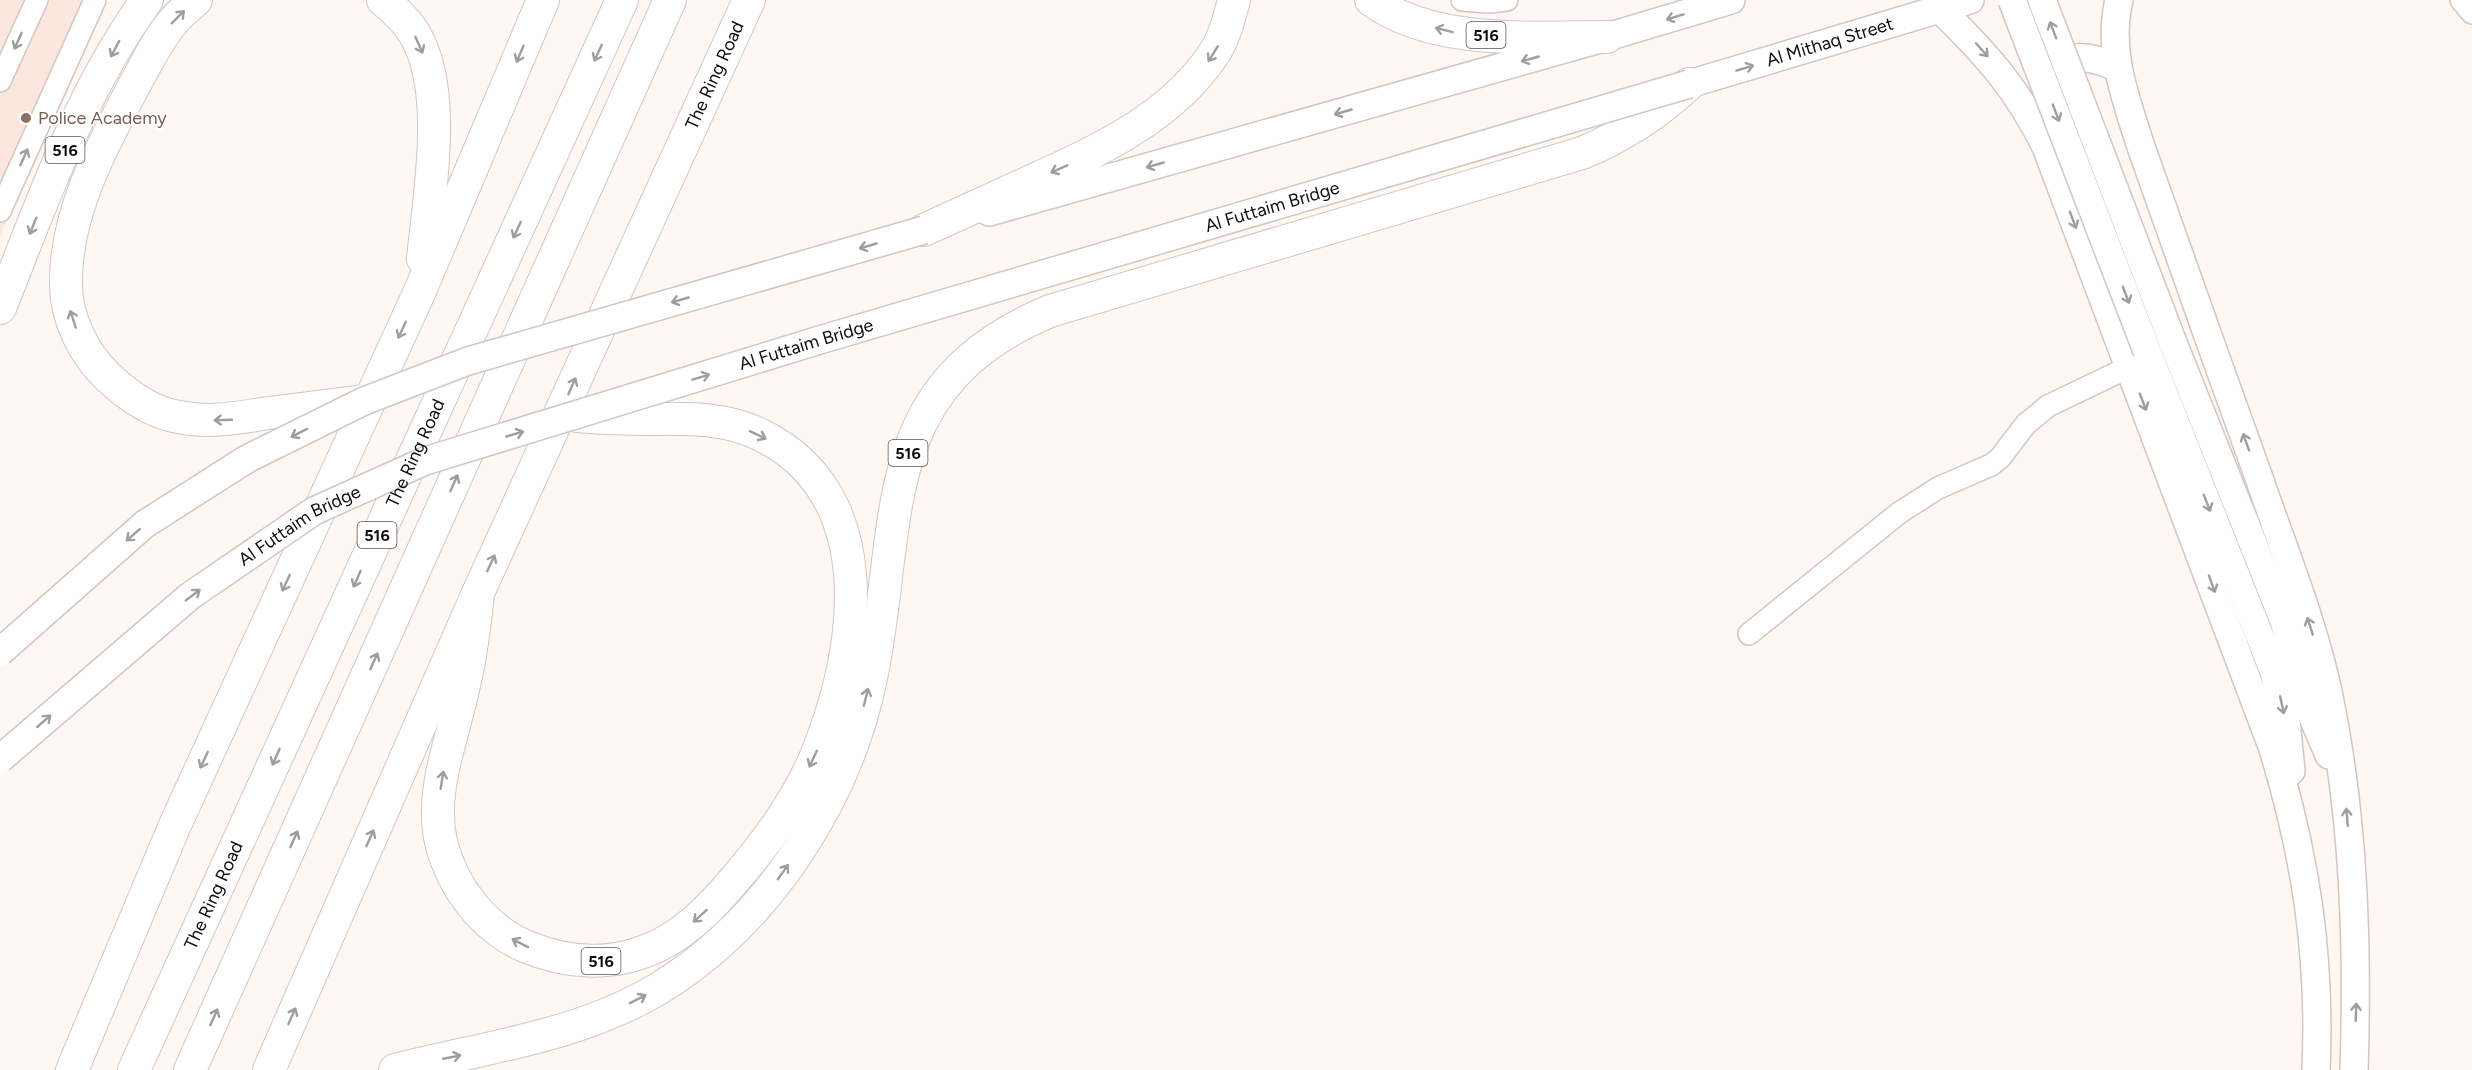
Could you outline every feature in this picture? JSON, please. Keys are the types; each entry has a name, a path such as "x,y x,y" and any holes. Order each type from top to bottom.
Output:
{"highway":[{"name":"516","path":"0,308 56,169 84,110 126,28 147,0"},
{"name":"516","path":"196,0 172,22 153,50 106,139 77,210 67,257 66,286 71,316 78,334 98,368 120,388 145,404 172,416 202,421 230,420 364,401"},
{"path":"383,0 402,16 418,42 429,72 434,105 434,153 420,291"},
{"path":"72,1070 175,825 420,291 543,0"},
{"name":"The Ring Road","path":"134,1070 622,0"},
{"name":"516","path":"190,1070 670,0"},
{"name":"The Ring Road","path":"268,1070 478,593 749,0"},
{"name":"516","path":"703,99 772,0"},
{"path":"924,230 1082,158 1151,118 1194,79 1214,54 1228,24 1234,0"},
{"name":"516","path":"1371,0 1398,15 1461,34 1607,37"},
{"name":"516","path":"396,1070 538,1038 580,1025 617,1009 658,989 695,963 730,933 757,904 782,873 804,839 826,804 844,767 860,722 872,674 897,494 905,460 916,431 932,403 953,374 977,352 1001,335 1050,311 1582,153 1612,141 1640,125 1689,84"},
{"name":"516","path":"478,593 464,686 442,777 438,809 441,841 451,872 468,900 490,924 527,947 547,955 579,961 612,960 633,955 673,938 699,918 754,857 783,818 815,758 836,703 846,649 851,573 847,544 838,517 825,492 807,469 786,450 752,431 734,424 706,419 577,416"}],"main road":[{"path":"0,652 145,524 247,459 364,401 468,361 1607,37 1728,0"},
{"name":"Al Mithaq Street","path":"1689,84 1970,0"},
{"path":"2012,0 2138,359"},
{"path":"2042,0 2172,340 2284,621 2311,713 2320,736 2344,779"},
{"path":"2119,0 2114,31 2117,68 2140,144 2307,616 2329,696 2344,779 2356,945 2354,1070"},
{"path":"1940,9 1992,61 2022,102 2046,147 2274,672 2286,720 2291,773 2288,797 2307,888 2312,930 2316,1070"},
{"path":"2022,102 2039,74 2057,62 2069,58 2094,58 2117,68"},
{"name":"Al Futtaim Bridge","path":"0,759 190,596 314,511 425,461 823,339 1689,84"}],"street":[{"path":"0,81 37,0"},
{"path":"0,210 95,0"},
{"path":"1462,0 1490,2 1507,0"},
{"path":"2461,0 2472,13"},
{"path":"1749,634 1908,506 1938,488 1991,465 2000,458 2026,424 2042,410 2138,359"}],"shaded area":[{"name":"Police Academy","path":"0,0 105,0 0,236"}],"place":[{"name":"Police Academy","path":"26,118"}]}
